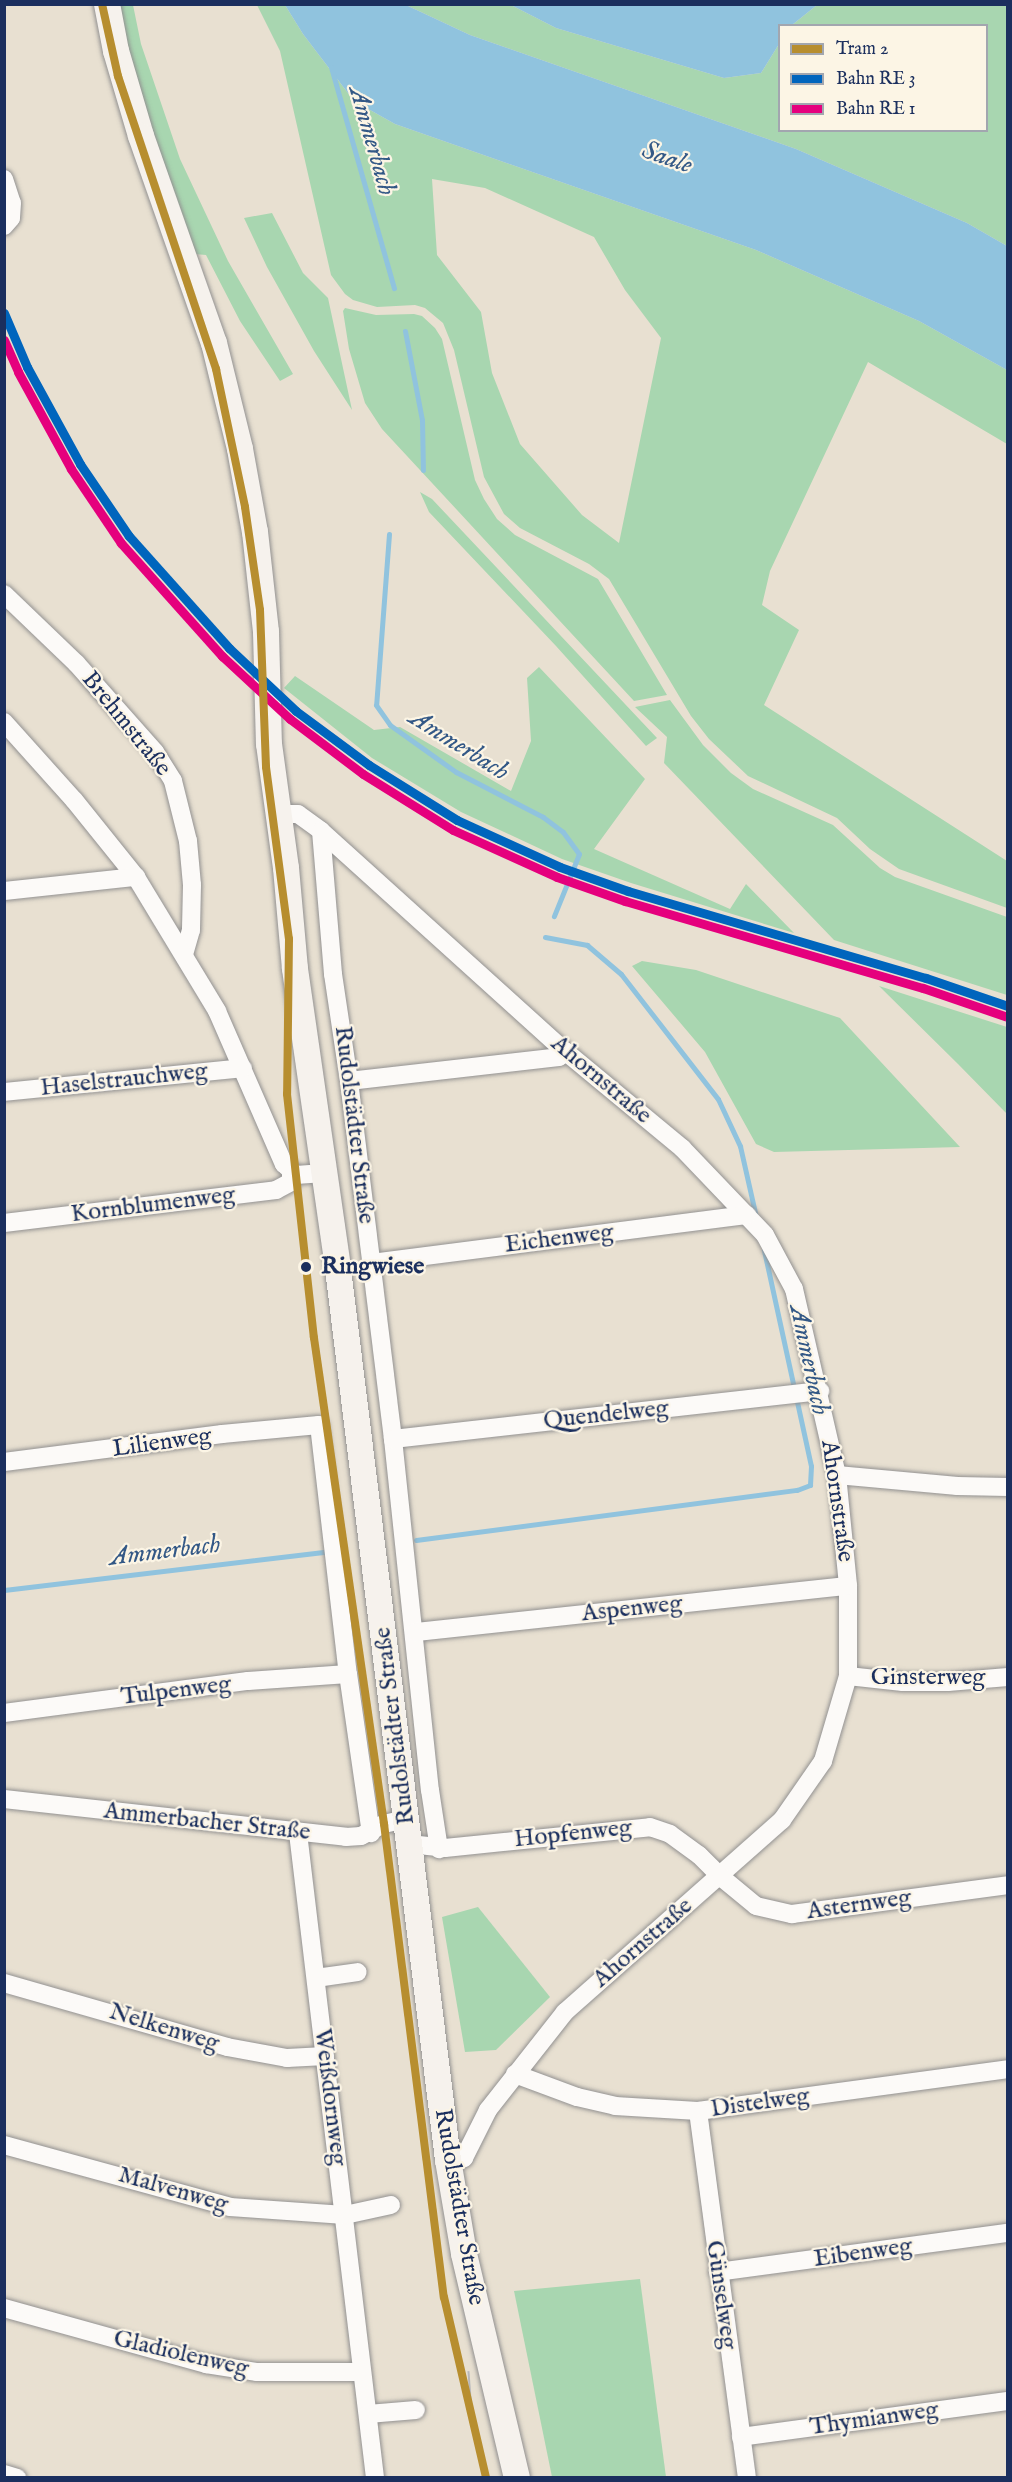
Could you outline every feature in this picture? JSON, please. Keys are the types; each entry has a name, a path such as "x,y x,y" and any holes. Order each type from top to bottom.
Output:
{"main road":[{"name":"Rudolstädter Straße","path":"107,4 116,51 141,136 214,344 240,449 263,592 269,744 286,868 295,969 324,1173 448,2160 464,2254 517,2478"}],"street":[{"path":"4,179 12,203 11,218 4,226"},
{"name":"Brehmstraße","path":"4,594 76,663 155,752 172,781 188,841 192,885 191,930 184,955"},
{"path":"4,722 74,800 136,877 217,1011 276,1150 291,1173 324,1173"},
{"name":"Ahornstraße","path":"277,814 298,814 321,831 566,1052 682,1148 765,1235 794,1289 805,1392 837,1475 848,1586 848,1676 823,1761 783,1820 565,2012 488,2110 464,2158 448,2160"},
{"name":"Rudolstädter Straße","path":"321,831 333,974 349,1082 416,1632 430,1790 445,1848"},
{"path":"4,891 136,877"},
{"path":"349,1082 559,1057 566,1052"},
{"name":"Haselstrauchweg","path":"4,1092 243,1068"},
{"name":"Kornblumenweg","path":"4,1223 276,1190 291,1182 291,1173"},
{"name":"Eichenweg","path":"371,1263 749,1217"},
{"name":"Quendelweg","path":"393,1439 805,1392"},
{"name":"Lilienweg","path":"4,1462 222,1434 319,1425 348,1674"},
{"path":"837,1475 957,1486 1008,1487"},
{"name":"Aspenweg","path":"416,1632 848,1586"},
{"path":"348,1674 371,1833"},
{"name":"Tulpenweg","path":"4,1713 248,1681 348,1674"},
{"name":"Ginsterweg","path":"848,1676 903,1682 948,1682 1008,1677"},
{"name":"Ammerbacher Straße","path":"4,1799 346,1838 371,1833 384,1824 408,1832"},
{"name":"Hopfenweg","path":"408,1832 445,1848 650,1827 670,1834 699,1855 720,1877"},
{"name":"Weißdornweg","path":"298,1833 375,2478"},
{"name":"Asternweg","path":"720,1877 756,1906 792,1914 1008,1885"},
{"path":"316,1978 358,1972"},
{"name":"Nelkenweg","path":"4,1983 227,2047 287,2058 325,2056"},
{"name":"Distelweg","path":"515,2074 559,2091 615,2106 698,2111 1008,2069"},
{"name":"Günselweg","path":"698,2111 747,2478"},
{"name":"Malvenweg","path":"4,2145 230,2207 345,2216"},
{"path":"345,2216 391,2205"},
{"name":"Eibenweg","path":"718,2272 1008,2233"},
{"name":"Gladiolenweg","path":"4,2308 206,2364 257,2372 362,2372"},
{"name":"Thymianweg","path":"741,2437 1008,2401"},
{"path":"368,2414 416,2410"},
{"path":"4,2474 17,2478"}],"green space":[{"path":"118,5 133,5 141,44 180,159 228,261 293,374 280,381 240,321 206,255 194,254 166,176 127,46"},
{"path":"257,5 285,5 303,34 354,101 395,124 756,250 919,321 1007,370 1007,444 868,362 770,571 762,605 799,630 764,705 1007,861 1007,908 899,869 870,849 837,818 748,776 709,739 691,716 609,579 589,564 520,528 504,514 484,477 454,350 443,323 425,308 415,305 377,307 353,300 345,294 331,275 280,51","holes":["432,179 485,188 594,237 625,290 661,338 619,543 582,515 520,444 492,373 481,312 437,255"]},
{"path":"406,5 511,5 556,28 724,78 761,73 778,46 778,132 988,132 988,24 793,24 817,5 1007,5 1007,246 967,223 796,149 470,35"},
{"path":"272,213 303,273 328,298 352,410 314,351 267,267 244,218"},
{"path":"345,308 376,315 414,314 422,316 435,328 442,339 475,480 484,499 497,519 515,535 598,579 667,695 634,701 382,429 365,403 349,349 343,311"},
{"path":"420,492 432,499 657,738 646,746 556,646 429,512"},
{"path":"539,667 645,779 594,849 730,909 746,884 794,933 631,883 562,859 461,812 372,758 284,688 295,676 374,730 400,727 511,791 531,741 527,678"},
{"path":"670,700 703,745 731,773 753,789 833,825 880,868 895,877 1007,917 1007,995 834,940 664,763 667,737 635,707"},
{"path":"642,961 696,970 840,1018 960,1147 774,1152 756,1144 705,1052 632,966"},
{"path":"879,986 1007,1027 1007,1114 958,1064"},
{"path":"478,1907 550,1997 496,2050 465,2052 442,1917"},
{"path":"640,2279 666,2477 552,2477 514,2291"}],"water":[{"name":"Saale","path":"285,5 406,5 470,35 796,149 967,223 1007,246 1007,370 919,321 756,250 395,124 354,101 303,34"},
{"path":"511,5 817,5 793,24 778,24 778,46 761,73 724,78 556,28"}],"waterway":[{"name":"Ammerbach","path":"331,67 394,288"},
{"name":"Ammerbach","path":"405,331 422,420 423,470"},
{"name":"Ammerbach","path":"389,534 376,705 390,725 456,772 543,817 563,832 579,854 554,916"},
{"name":"Ammerbach","path":"545,937 587,945 621,974 718,1099 740,1146 756,1217"},
{"name":"Ammerbach","path":"416,1540 797,1490 810,1485 811,1466 764,1250"},
{"name":"Ammerbach","path":"4,1590 330,1551"}],"tram line":[{"name":"2","path":"102,4 118,76 216,369 245,507 260,610 266,767 289,939 287,1094 314,1338 384,1824 444,2297 486,2478"},
{"path":"469,2372 473,2426"}],"transit line":[{"path":"4,313 27,367 80,464 129,536 229,648 296,711 369,765 457,820 560,867 628,891 926,978 1008,1006"},
{"path":"4,340 18,372 71,469 121,543 222,656 290,719 363,774 453,830 557,877 625,901 923,988 1005,1016"}],"place":[{"name":"Ringwiese","path":"306,1267"}]}
